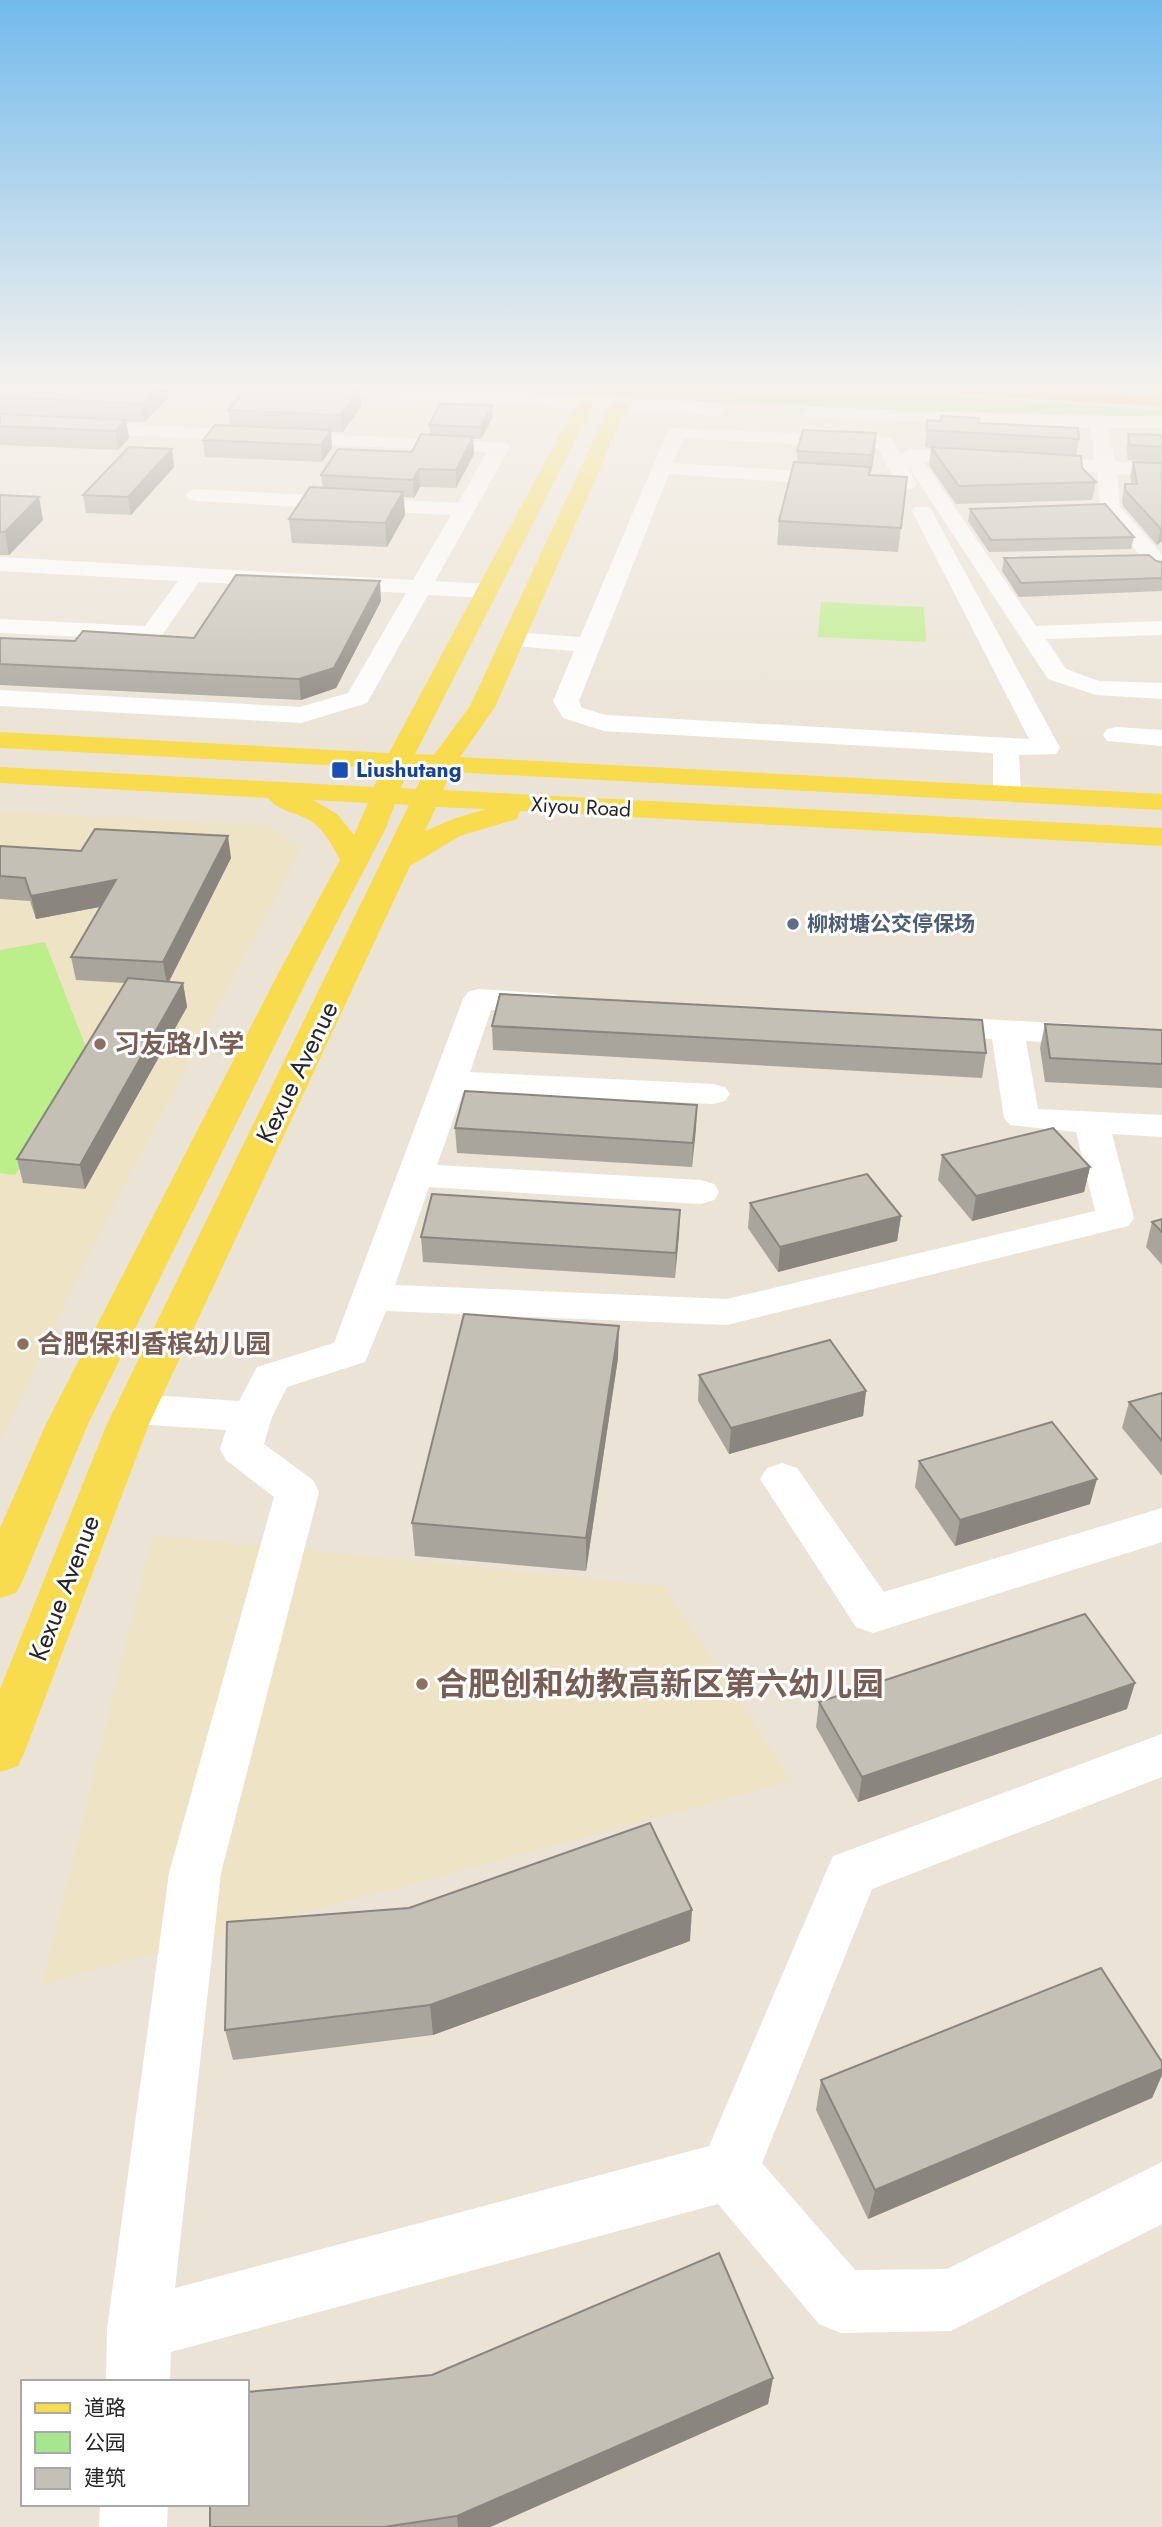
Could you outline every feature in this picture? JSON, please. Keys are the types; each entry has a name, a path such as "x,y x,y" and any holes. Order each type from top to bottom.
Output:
{"main road":[{"name":"Kexue Avenue","path":"2,1571 67,1424 289,984 372,828 398,761 531,507"},
{"name":"Kexue Avenue","path":"0,1751 135,1409 398,861 441,764 490,727 513,639 573,507"},
{"path":"287,755 383,733 423,714"},
{"path":"490,727 535,758 622,773"},
{"name":"Xiyou Road","path":"0,740 1162,802"},
{"name":"Xiyou Road","path":"0,775 1162,837"},
{"path":"257,790 315,809 342,835 355,861"},
{"path":"398,861 441,833 479,819 547,805"}],"street":[{"path":"409,507 464,510"},
{"path":"0,698 301,715 358,698 466,507"},
{"path":"646,507 566,701 572,713 604,723 1047,748 919,507"},
{"path":"945,507 1057,674 1096,688 1162,691"},
{"path":"1083,509 1110,508 1158,563"},
{"path":"949,513 976,512"},
{"path":"1128,528 1151,527"},
{"path":"1127,558 1158,563"},
{"path":"982,562 1008,561"},
{"path":"0,564 487,591"},
{"path":"0,626 152,634 193,575"},
{"path":"1029,633 1162,628"},
{"path":"513,639 589,645"},
{"path":"1116,735 1162,738"},
{"path":"1006,746 1007,794"},
{"path":"590,1006 479,999 351,1353 272,1377 251,1417 241,1449 297,1492 195,1873 138,2355 729,2171"},
{"path":"896,1024 1162,1039"},
{"path":"1007,1030 1022,1118 1162,1126"},
{"path":"450,1081 713,1094"},
{"path":"372,1297 727,1312 1115,1218 1091,1123"},
{"path":"415,1175 701,1192"},
{"path":"135,1409 251,1417"},
{"path":"782,1479 873,1614 1162,1525"},
{"path":"729,2171 852,1873 1162,1755"},
{"path":"729,2171 841,2302 951,2300 1162,2192"},
{"path":"133,2527 134,2506"}],"shaded area":[{"name":"习友路小学","path":"0,811 271,826 301,849 93,1246 0,1442"},
{"name":"合肥创和幼教高新区第六幼儿园","path":"153,1535 664,1586 792,1781 42,1984"}],"green space":[{"path":"821,602 924,607 926,642 818,637"},
{"path":"45,942 89,1055 15,1175 0,1173 0,950"}],"building":[{"path":"0,507 29,507 5,532 0,532"},
{"path":"297,507 394,507 385,523 289,519"},
{"path":"783,507 903,507 901,528 779,521"},
{"path":"1108,507 1134,537 991,540 970,509"},
{"path":"1141,507 1162,507 1161,529"},
{"path":"1149,555 1162,562 1162,578 1021,583 1004,558"},
{"path":"236,575 380,581 334,668 299,679 0,664 0,638 75,641 83,631 194,638"},
{"path":"95,829 228,836 163,962 71,957 116,880 31,896 25,878 0,876 0,846 81,851"},
{"path":"128,978 183,983 80,1165 17,1159"},
{"path":"500,994 982,1020 986,1053 492,1026"},
{"path":"1045,1024 1162,1030 1162,1064 1050,1058"},
{"path":"465,1091 697,1105 693,1143 455,1128"},
{"path":"1053,1128 1090,1167 976,1196 942,1155"},
{"path":"867,1174 901,1216 780,1247 750,1203"},
{"path":"432,1194 680,1210 676,1253 421,1237"},
{"path":"1162,1219 1162,1232 1152,1222"},
{"path":"464,1314 619,1326 586,1538 412,1523"},
{"path":"830,1340 866,1391 731,1428 699,1375"},
{"path":"1162,1393 1162,1441 1129,1402"},
{"path":"1052,1422 1097,1479 960,1520 919,1461"},
{"path":"1085,1614 1135,1683 862,1777 819,1702"},
{"path":"650,1823 692,1910 430,2005 225,2030 227,1922 409,1908"},
{"path":"1101,1968 1162,2062 1162,2069 875,2190 821,2080"},
{"path":"719,2253 773,2378 457,2516 384,2527 210,2527 210,2506 248,2506 248,2392 432,2375"}],"place":[{"name":"Liushutang","path":"340,770"},
{"name":"柳树塘公交停保场","path":"793,924"},
{"name":"习友路小学","path":"100,1044"},
{"name":"合肥保利香槟幼儿园","path":"23,1344"},
{"name":"合肥创和幼教高新区第六幼儿园","path":"422,1684"}]}
